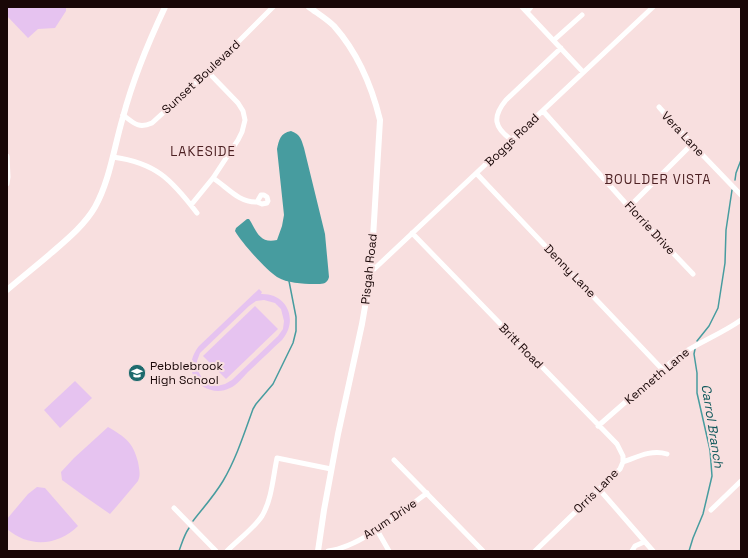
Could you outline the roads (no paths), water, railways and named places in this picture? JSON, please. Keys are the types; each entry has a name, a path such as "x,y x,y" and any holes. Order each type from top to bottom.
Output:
{"street":[{"path":"7,290 64,242 86,219 94,208 102,193 135,74 165,7"},
{"name":"Sunset Boulevard","path":"123,115 139,125 146,126 152,123 208,72 273,7"},
{"name":"Pisgah Road","path":"310,7 333,26 349,46 364,72 376,103 380,120 371,272 362,324 332,469 318,551"},
{"path":"522,7 584,72"},
{"path":"527,12 532,7"},
{"name":"Boggs Road","path":"371,272 653,7"},
{"path":"554,40 582,15"},
{"path":"512,140 502,132 496,123 496,114 498,109 561,48"},
{"path":"192,205 213,178 242,132 245,120 243,111 238,103 208,72"},
{"name":"Vera Lane","path":"659,107 741,195"},
{"name":"Florrie Drive","path":"543,111 629,207 693,274"},
{"path":"629,207 692,144"},
{"path":"7,156 7,184"},
{"path":"113,157 138,162 156,170 169,180 192,205 197,213"},
{"name":"Denny Lane","path":"477,174 662,369"},
{"path":"213,178 243,199 251,202 257,202"},
{"name":"Britt Road","path":"412,233 617,444 623,456 623,462"},
{"name":"Kenneth Lane","path":"598,426 662,369 690,348 730,328 741,320"},
{"name":"Orris Lane","path":"535,551 620,469 623,462 659,451 667,454"},
{"path":"227,551 259,521 264,512 268,502 277,458 332,469"},
{"path":"394,460 483,551"},
{"path":"711,510 741,481"},
{"path":"599,489 652,551"},
{"name":"Arum Drive","path":"328,551 347,546 377,530 427,493"},
{"path":"174,508 216,551"},
{"path":"377,530 389,551"},
{"path":"632,551 635,546 644,542"}],"water":[{"path":"291,131 299,136 304,148 325,234 329,277 323,284 295,283 285,281 277,277 254,256 235,231 236,228 249,219 259,236 266,240 277,240 284,215 277,149 282,135"}],"waterway":[{"path":"735,180 741,160"},
{"path":"697,341 709,326 718,308 725,263 726,230 732,190"},
{"path":"193,521 212,497 228,473 253,409 273,384 293,343 296,331 296,317 289,281"},
{"name":"Carrol Branch","path":"689,551 703,514 712,476 710,450 697,393 697,373 694,354 695,349"},
{"path":"179,551 184,536 189,528"}],"place":[{"name":"Pebblebrook High School","path":"137,373"}],"district":[{"name":"LAKESIDE","path":"203,151"},
{"name":"BOULDER VISTA","path":"658,179"}]}
